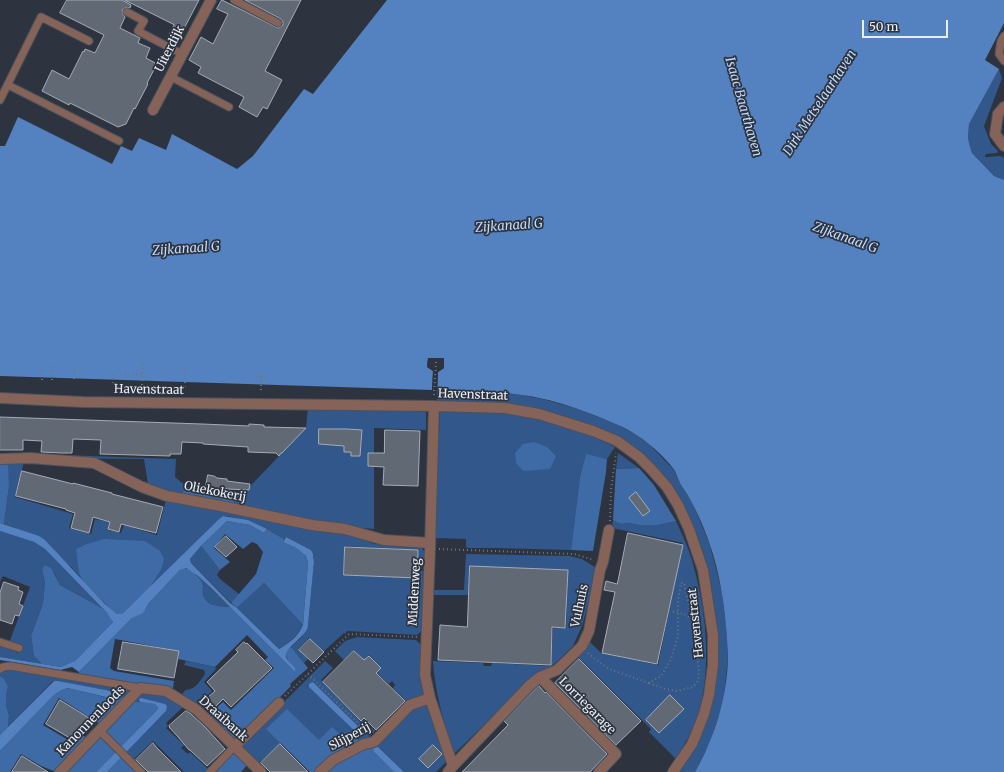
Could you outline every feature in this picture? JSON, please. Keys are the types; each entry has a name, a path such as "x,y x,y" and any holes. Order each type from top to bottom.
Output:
{"street":[{"name":"Uiterdijk","path":"153,110 210,0"},
{"path":"1004,107 998,114 995,134 1004,146"},
{"name":"Havenstraat","path":"0,398 83,402 505,408 539,414 593,431 617,442 639,457 666,487 678,505 689,529 703,570 713,635 713,665 709,695 704,714 692,744 672,772"},
{"name":"Middenweg","path":"434,406 425,675 430,698 446,745 451,769"},
{"name":"Oliekokerij","path":"0,458 30,458 94,463 142,487 167,496 312,525 344,529 384,540 430,546"},
{"name":"Vulhuis","path":"451,769 530,685 540,677 557,670 582,646 589,631 609,530"},
{"name":"Lorriegarage","path":"540,677 616,754 599,772"},
{"name":"Kanonnenloods","path":"60,772 140,688"},
{"name":"Draaibank","path":"140,688 166,691 197,710 261,772"},
{"name":"Slijperij","path":"320,772 333,760 364,744 375,741 410,705 430,698"},
{"path":"235,746 279,703"}],"lane":[{"path":"234,0 278,23"},
{"path":"127,12 144,21 138,31 182,54"},
{"path":"0,100 41,17 89,41"},
{"path":"1004,36 999,54 1004,61"},
{"path":"171,76 229,107"},
{"path":"8,85 119,141"},
{"path":"0,642 19,648"},
{"path":"1,667 10,666 140,688"},
{"path":"100,731 141,772"},
{"path":"210,772 235,746"}],"path":[{"path":"434,406 436,362"},
{"path":"142,385 143,363"},
{"path":"185,387 186,363"},
{"path":"74,378 75,365"},
{"path":"52,367 52,380"},
{"path":"42,369 42,380"},
{"path":"112,383 114,371"},
{"path":"120,374 143,375"},
{"path":"253,377 269,377"},
{"path":"261,377 261,390"},
{"path":"609,530 611,490 617,442"},
{"path":"430,546 574,554 603,562"},
{"path":"582,646 595,659 609,669 665,689 677,691 693,687 698,682 699,671 692,619 684,583 681,583 680,586 678,600 678,636 671,659 661,676 649,683"},
{"path":"671,611 684,614 692,619"},
{"path":"279,703 349,634 426,638"},
{"path":"308,674 375,741"}],"shaded area":[{"path":"999,69 1002,78 984,126 991,144 998,151 997,153 986,154 985,157 1001,156 1004,158 1004,180 994,176 972,153 968,137 969,124"},
{"path":"437,391 523,395 575,408 612,422 637,435 651,446 674,470 681,485 693,504 709,542 722,593 726,623 728,657 724,697 710,743 695,772 676,772 694,747 716,658 690,526 637,452 562,419 437,403"},
{"path":"308,407 426,412 426,430 374,428 374,529 338,526 232,505 306,428"},
{"path":"440,411 500,412 535,418 583,432 615,447 607,459 586,455 580,476 571,550 468,548 466,547 466,539 434,538"},
{"path":"534,442 547,447 556,456 550,469 523,471 516,463 515,453 523,444"},
{"path":"618,453 639,468 616,469"},
{"path":"32,454 176,459 175,477 187,487 179,496 148,484 144,459 34,458"},
{"path":"586,454 607,459 593,551 571,550 580,476"},
{"path":"0,462 8,464 9,486 4,524 0,523"},
{"path":"24,462 15,497 73,514 69,528 91,534 95,519 109,522 108,530 121,533 124,525 157,535 166,500 346,533 374,544 419,545 425,552 425,559 418,559 418,550 345,546 343,575 417,578 417,571 424,571 422,630 417,635 347,631 324,651 309,638 298,649 308,659 304,663 291,647 304,635 308,625 314,562 314,557 311,550 286,537 284,539 248,520 226,516 219,519 151,586 161,570 84,545 76,549 81,578 71,567 15,528 4,524 9,486 7,464"},
{"path":"639,468 654,485 676,521 658,525 639,525 628,523 622,524 613,520 616,469"},
{"path":"187,487 239,492 248,488 232,505 179,496"},
{"path":"613,520 622,524 628,523 639,525 658,525 676,521 692,560 704,619 706,639 705,679 697,718 676,759 649,732 651,729 577,656 590,642 601,653 658,665 683,543 612,528"},
{"path":"227,521 250,525 264,533 267,529 284,539 283,542 296,548 306,556 308,563 303,625 264,583 237,608 231,603 256,574 263,552 257,544 252,542 243,549 225,534 214,548 230,562 220,570 201,546"},
{"path":"0,531 34,542 45,549 102,608 60,585 54,573 42,570 45,582 43,603 31,636 34,656 42,664 0,657 0,644 17,650 16,652 18,653 20,647 9,643 30,587 3,576 0,582"},
{"path":"104,539 145,541 160,551 164,559 161,570 151,586 123,613 120,614 114,612 92,591 81,578 79,572 76,549"},
{"path":"201,546 220,570 217,575 220,579 239,594 231,603 191,563 190,559"},
{"path":"466,554 570,556 582,559 596,568 595,580 582,626 573,646 552,666 528,682 454,754 440,708 433,661 483,663 484,666 491,666 492,663 551,666 553,628 566,628 568,570 469,567 469,595 434,595 434,590 464,590"},
{"path":"45,565 51,568 60,585 102,608 110,616 113,622 75,661 61,667 42,664 34,656 31,636 43,603 45,582 42,570"},
{"path":"184,568 193,572 201,580 203,595 208,602 218,606 230,607 293,670 286,654 291,647 308,668 290,684 291,686 236,742 208,715 223,702 231,710 274,668 265,660 268,657 247,635 215,667 178,659 179,651 115,639 110,668 114,671 174,681 173,688 136,686 78,676 79,672 132,618 143,611 180,570"},
{"path":"198,576 230,607 215,606 206,601 202,594 203,585"},
{"path":"264,583 303,625 296,636 279,649 237,608"},
{"path":"357,637 416,640 422,646 420,679 425,695 408,703 393,688 395,685 392,681 389,684 377,673 381,667 369,655 364,660 354,650 344,660 335,651 345,641"},
{"path":"186,661 215,667 216,669 204,682 212,691 198,705 182,694 186,690 197,685 205,674 204,670 184,665"},
{"path":"325,661 333,668 321,680 361,722 363,720 375,731 365,741 359,744 342,736 319,740 267,729 281,743 262,761 257,763 240,746","holes":["312,682 363,731 363,736 361,736 310,687 309,684"]},
{"path":"6,668 135,689 127,697 111,694 111,691 53,681 8,727 9,715 6,705 6,696 8,686 0,676 0,672"},
{"path":"0,676 4,679 8,686 6,705 9,715 8,727 0,735"},
{"path":"64,688 109,698 111,694 127,697 101,725 59,698 43,725 75,744 81,734 88,739 56,772 41,766 21,754 10,772 0,772 0,751 52,697"},
{"path":"142,691 165,694 184,706 166,723 168,726 166,728 184,745 181,748 188,754 190,752 209,770 207,772 184,772 153,741 133,760 126,752 166,711 139,701 140,702 131,701"},
{"path":"131,701 155,704 158,708 96,772 62,772"},
{"path":"428,703 446,762 436,772 404,772 378,747 372,747 413,707"},
{"path":"287,709 319,740 332,727 342,736 347,732 353,735 358,739 359,744 331,756 314,772 310,772 266,729"},
{"path":"372,747 374,748 373,751 394,772 325,772 335,762"},
{"path":"235,751 248,764 241,772 214,772"},
{"path":"125,753 141,772 107,772"}],"water":[{"path":"387,0 1004,0 1004,23 985,60 999,69 969,124 968,137 972,153 994,176 1004,180 1004,772 695,772 702,759 719,717 727,672 728,655 725,615 719,578 706,532 675,471 653,447 617,424 576,408 531,396 501,393 437,391 438,372 444,368 444,359 428,358 427,367 433,371 432,390 0,376 0,146 5,146 18,117 112,164 121,146 132,151 139,138 166,150 172,134 237,169 253,156 304,89 313,94"},
{"path":"223,516 248,520 267,529 264,533 250,525 227,521 201,546 190,559 191,563 230,603 279,649 296,636 303,625 308,563 306,556 296,548 283,542 286,537 311,550 313,554 314,562 308,628 286,653 286,658 295,668 295,671 211,588 198,576 186,568 180,570 149,603 143,613 132,618 79,672 72,667 60,670 0,660 0,657 61,667 75,661 113,622 107,613 45,549 34,542 0,531 0,523 39,536 45,540 104,603 117,614 120,614 123,613"},
{"path":"54,681 111,691 110,698 67,688 63,689 52,697 0,751 0,735"},
{"path":"312,682 363,731 364,733 361,737 309,687 309,684"},
{"path":"141,698 165,704 167,706 166,711 107,772 96,772 157,710 158,708 155,704 140,702 139,699"},
{"path":"378,747 404,772 394,772 373,751 374,748"}],"pier":[{"path":"428,358 444,358 444,368 438,372 437,393 435,391 436,371 442,366 442,360 429,360 429,366 435,371 434,390 432,392 433,371 427,367"}],"building":[{"path":"67,0 122,0 131,5 130,8 125,8 122,10 125,17 120,28 140,38 138,43 150,48 146,58 157,64 126,124 118,127 42,91 52,70 69,79 83,51 84,52 85,49 95,53 104,35 60,13"},
{"path":"125,0 199,0 178,40 169,35 174,25"},
{"path":"222,0 278,28 283,25 281,19 245,0 301,0 265,71 282,80 267,109 263,107 257,117 239,107 244,97 198,73 201,67 189,60 201,37 213,44 228,14 217,9"},
{"path":"0,417 249,426 249,424 264,425 264,427 306,428 279,456 276,453 248,452 248,447 182,442 181,454 170,454 170,456 100,454 101,440 73,439 72,453 62,453 41,452 42,441 23,440 23,450 0,450"},
{"path":"319,429 362,430 360,456 351,456 351,452 344,452 344,446 319,444"},
{"path":"385,430 420,431 418,486 383,485 384,467 368,466 368,453 384,453"},
{"path":"22,471 163,507 156,533 121,524 119,532 108,529 110,522 93,517 89,533 71,528 75,513 66,509 16,496"},
{"path":"208,475 227,479 227,481 250,484 249,490 207,488"},
{"path":"636,492 650,511 643,516 629,498"},
{"path":"628,533 683,545 657,664 602,653 615,592 604,590 606,581 617,584"},
{"path":"226,536 237,547 226,557 215,547"},
{"path":"345,547 418,550 417,578 344,575"},
{"path":"470,566 568,570 565,628 552,627 551,665 438,660 440,625 467,627"},
{"path":"4,582 19,587 18,590 23,592 19,604 23,606 19,616 15,615 12,624 0,620 0,593"},
{"path":"310,639 324,652 313,663 299,650"},
{"path":"123,642 179,651 174,678 118,669"},
{"path":"244,642 246,644 247,643 272,668 231,707 223,699 215,707 207,698 215,691 207,682 238,652 236,650"},
{"path":"354,651 364,660 369,656 381,668 376,673 405,701 376,730 364,718 361,721 323,682"},
{"path":"579,659 641,721 616,745 555,683"},
{"path":"539,686 607,754 590,772 462,772 508,725 504,721"},
{"path":"670,695 684,709 659,733 646,720"},
{"path":"60,700 89,718 75,741 46,724"},
{"path":"186,711 206,728 225,749 207,766 189,750 169,727"},
{"path":"153,743 181,772 148,772 136,760"},
{"path":"280,744 308,772 270,772 261,763"},
{"path":"433,745 442,754 428,768 419,759"},
{"path":"22,756 48,772 12,772"}],"water label":[{"name":"Dirk Metselaarhaven","path":"820,103"},
{"name":"Isaac Baarthaven","path":"743,107"},
{"name":"Zijkanaal G","path":"509,226"},
{"name":"Zijkanaal G","path":"845,238"},
{"name":"Zijkanaal G","path":"186,249"}]}
